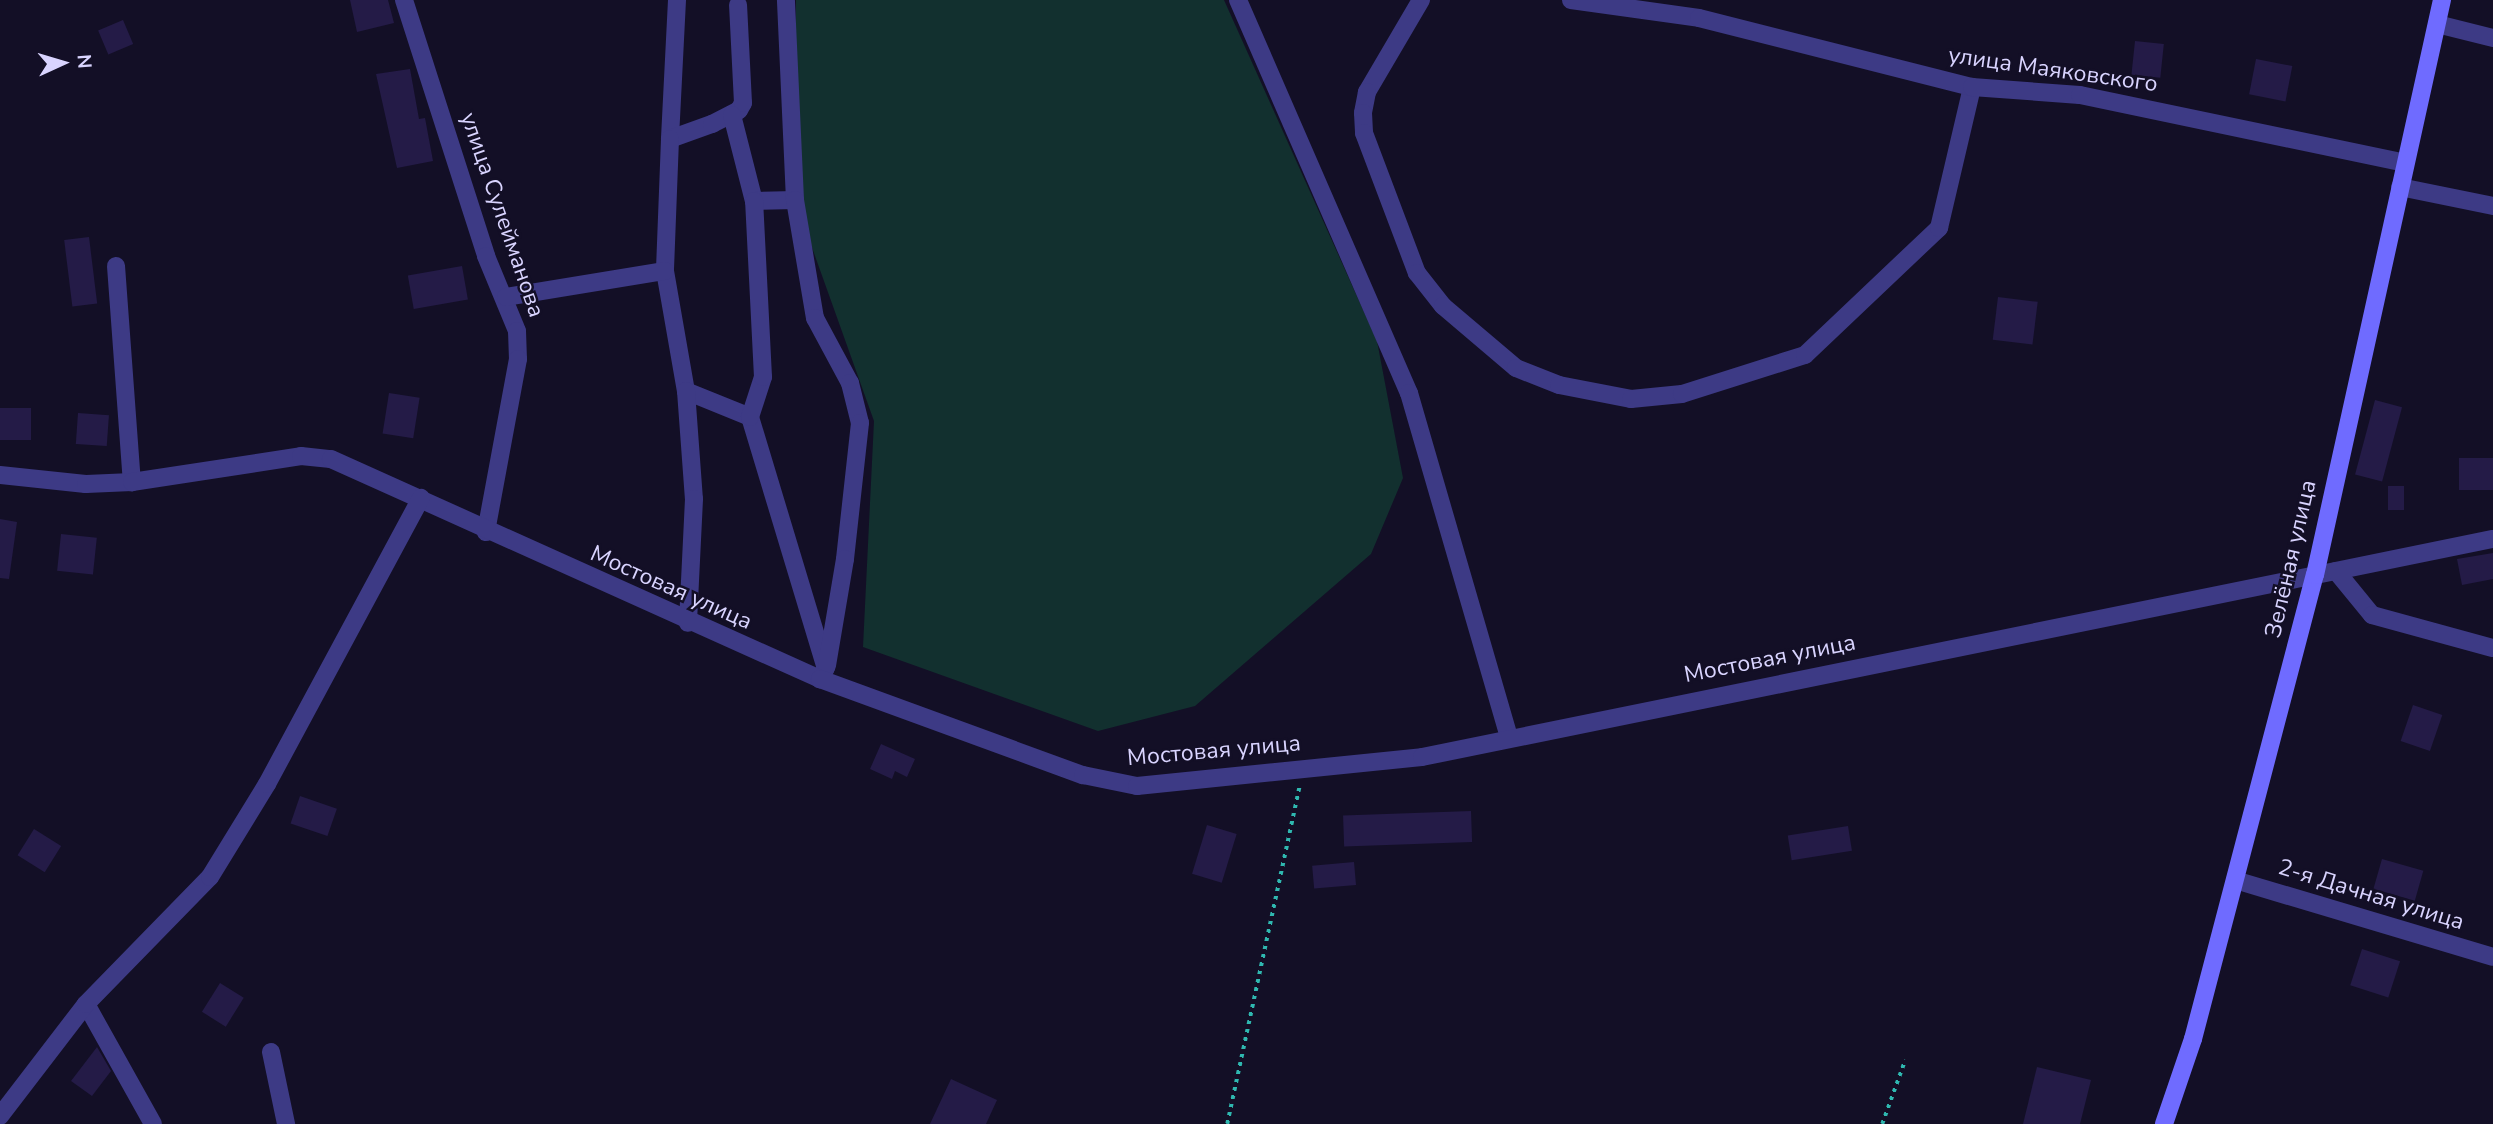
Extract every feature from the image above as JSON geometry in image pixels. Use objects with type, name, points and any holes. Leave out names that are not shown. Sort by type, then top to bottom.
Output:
[{"type":"main road","name":"Зелёная улица","points":[[2164,1124],[2193,1039],[2315,575],[2442,0]]},
{"type":"street","name":"улица Сулейманова","points":[[404,0],[486,256],[506,297],[517,331],[518,359],[486,532]]},
{"type":"street","points":[[677,0],[666,271],[686,391],[694,499],[688,623]]},
{"type":"street","points":[[786,0],[795,200],[815,318],[850,383],[860,423],[845,559],[823,674]]},
{"type":"street","points":[[1238,0],[1409,393],[1509,737]]},
{"type":"street","points":[[1421,0],[1367,92],[1363,113],[1364,133],[1413,266],[1443,306],[1516,368],[1547,382],[1618,397],[1656,400],[1805,355],[1939,228],[1972,87]]},
{"type":"street","name":"улица Маяковского","points":[[1571,0],[1699,18],[1972,87],[2080,94],[2405,163]]},
{"type":"street","points":[[670,139],[732,115],[743,103],[738,2]]},
{"type":"street","points":[[2437,24],[2493,38]]},
{"type":"street","points":[[732,115],[754,201],[763,377],[750,417],[823,674]]},
{"type":"street","points":[[2400,187],[2493,206]]},
{"type":"street","points":[[754,201],[795,200]]},
{"type":"street","points":[[116,266],[132,482]]},
{"type":"street","points":[[506,297],[666,271]]},
{"type":"street","points":[[686,391],[750,417]]},
{"type":"street","name":"Мостовая улица","points":[[0,475],[86,484],[132,482],[319,457],[421,498],[486,532],[688,623],[1110,783],[1137,786],[1422,757],[1509,737],[2493,538]]},
{"type":"street","points":[[0,1116],[86,1004],[210,877],[267,784],[421,498]]},
{"type":"street","points":[[2336,571],[2372,615],[2493,648]]},
{"type":"street","name":"2-я Дачная улица","points":[[2235,880],[2493,957]]},
{"type":"street","points":[[86,1004],[153,1124]]},
{"type":"street","points":[[271,1052],[286,1124]]},
{"type":"path","points":[[1227,1124],[1303,769]]},
{"type":"path","points":[[1882,1124],[1905,1060]]},
{"type":"green space","points":[[796,0],[1224,0],[1377,341],[1403,478],[1371,554],[1195,706],[1098,731],[863,647],[874,421],[795,200]]},
{"type":"building","points":[[350,0],[388,0],[394,23],[357,32]]},
{"type":"building","points":[[123,20],[133,44],[108,54],[98,31]]},
{"type":"building","points":[[2135,41],[2164,44],[2160,78],[2131,75]]},
{"type":"building","points":[[2256,59],[2292,66],[2285,101],[2249,94]]},
{"type":"building","points":[[410,69],[419,119],[425,118],[433,161],[397,168],[376,74]]},
{"type":"building","points":[[89,237],[97,304],[72,307],[64,240]]},
{"type":"building","points":[[462,266],[468,299],[414,309],[408,276]]},
{"type":"building","points":[[1998,297],[2038,302],[2032,345],[1993,340]]},
{"type":"building","points":[[389,393],[420,398],[413,438],[383,433]]},
{"type":"building","points":[[2375,400],[2402,407],[2382,482],[2355,474]]},
{"type":"building","points":[[0,408],[31,408],[31,440],[0,440]]},
{"type":"building","points":[[78,413],[109,415],[107,446],[76,444]]},
{"type":"building","points":[[2459,458],[2493,458],[2493,490],[2459,490]]},
{"type":"building","points":[[2388,486],[2404,486],[2404,510],[2388,510]]},
{"type":"building","points":[[0,519],[17,522],[9,579],[0,578]]},
{"type":"building","points":[[61,534],[97,538],[93,575],[57,571]]},
{"type":"building","points":[[2493,553],[2493,579],[2462,585],[2457,559]]},
{"type":"building","points":[[2413,705],[2442,715],[2430,751],[2401,741]]},
{"type":"building","points":[[881,744],[915,759],[907,777],[895,771],[892,779],[870,769]]},
{"type":"building","points":[[300,796],[337,809],[327,836],[291,823]]},
{"type":"building","points":[[1471,811],[1472,842],[1344,846],[1343,815]]},
{"type":"building","points":[[1207,825],[1237,834],[1222,883],[1192,874]]},
{"type":"building","points":[[1848,826],[1852,851],[1792,860],[1788,836]]},
{"type":"building","points":[[34,829],[61,846],[45,872],[18,855]]},
{"type":"building","points":[[2382,859],[2423,871],[2415,901],[2373,889]]},
{"type":"building","points":[[1354,862],[1356,885],[1314,889],[1312,866]]},
{"type":"building","points":[[2362,949],[2400,961],[2388,998],[2350,985]]},
{"type":"building","points":[[220,983],[244,998],[226,1027],[202,1012]]},
{"type":"building","points":[[97,1047],[111,1071],[92,1096],[71,1081]]},
{"type":"building","points":[[2037,1067],[2091,1080],[2080,1124],[2023,1124]]},
{"type":"building","points":[[951,1079],[997,1100],[986,1124],[930,1124]]}]
